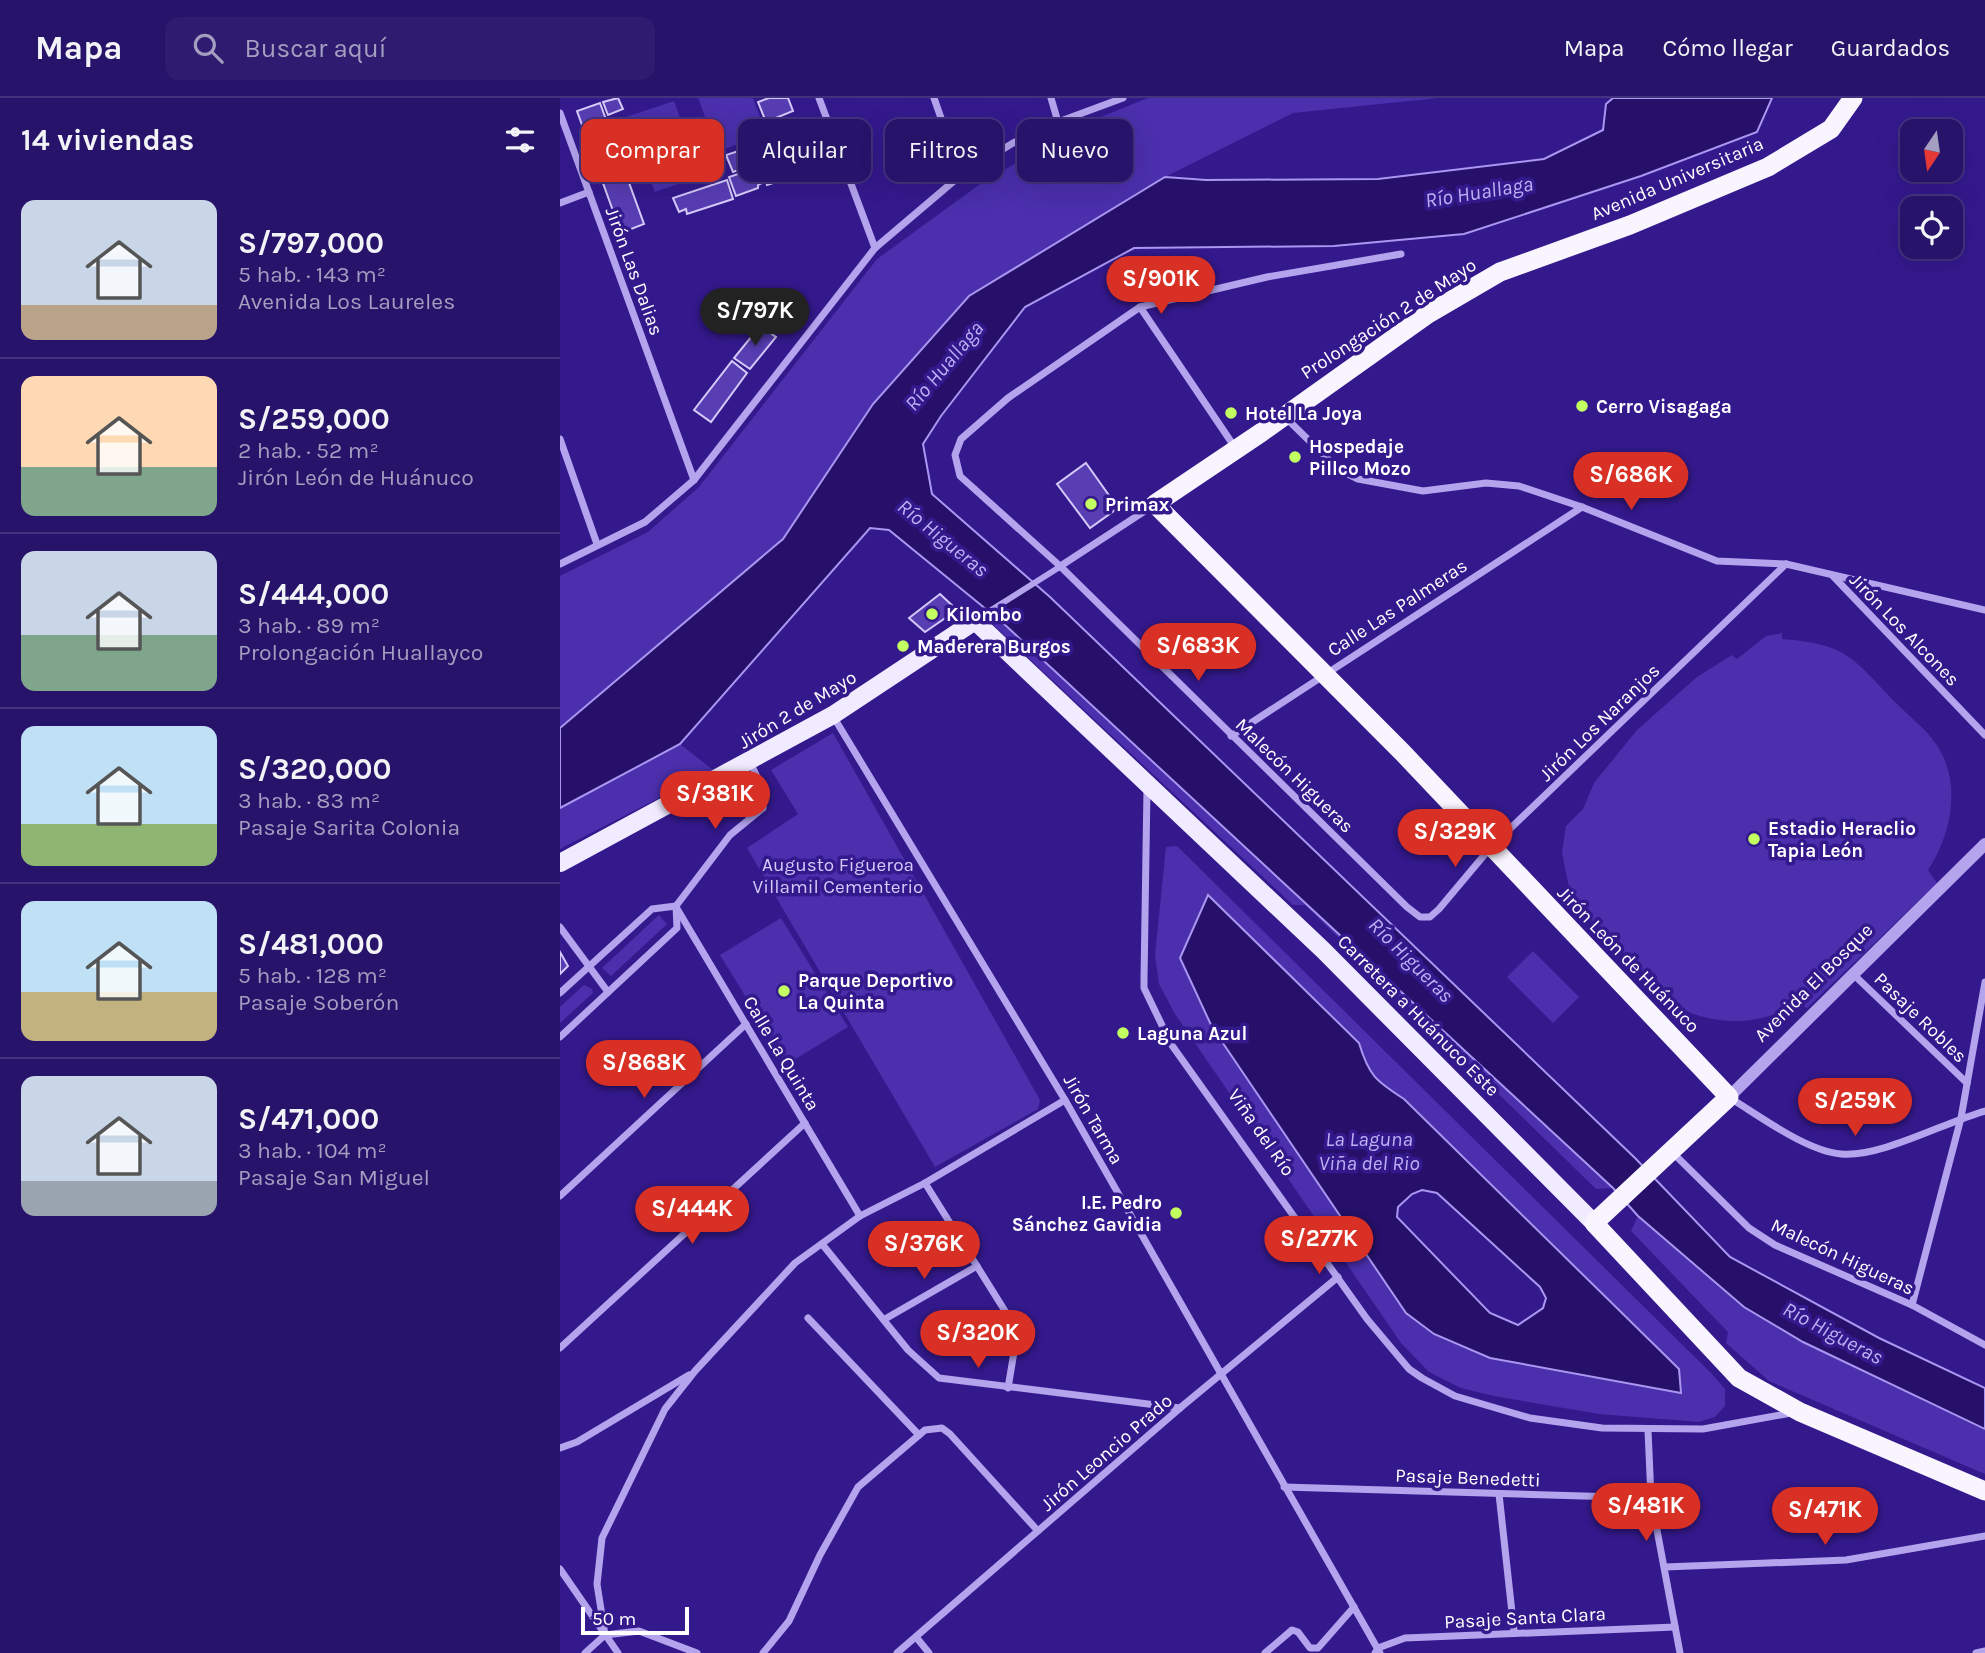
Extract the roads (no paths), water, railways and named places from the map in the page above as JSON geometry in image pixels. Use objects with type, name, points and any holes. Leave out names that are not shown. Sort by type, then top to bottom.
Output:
[{"type":"highway","name":"Avenida Universitaria","points":[[1500,272],[1630,225],[1768,167],[1830,129],[1853,98]]},
{"type":"highway","name":"Prolongación 2 de Mayo","points":[[1155,504],[1428,314],[1500,272]]},
{"type":"highway","name":"Jirón León de Huánuco","points":[[1155,504],[1325,673],[1729,1097]]},
{"type":"highway","name":"Avenida El Bosque","points":[[1594,1223],[1729,1097]]},
{"type":"highway","name":"Carretera a Huánuco Este","points":[[1594,1223],[1739,1378],[1800,1412],[1985,1491]]},
{"type":"main road","name":"Jirón 2 de Mayo","points":[[560,863],[833,715],[981,617]]},
{"type":"main road","name":"Carretera a Huánuco Este","points":[[981,617],[1147,785],[1323,950],[1594,1223]]},
{"type":"street","points":[[819,98],[875,248]]},
{"type":"street","points":[[934,98],[941,119]]},
{"type":"street","points":[[1051,98],[1057,119]]},
{"type":"street","points":[[1066,119],[1123,98]]},
{"type":"street","name":"Jirón Las Dalias","points":[[560,113],[694,480]]},
{"type":"street","points":[[560,564],[645,522],[694,480],[875,248],[953,182]]},
{"type":"street","points":[[560,203],[589,192]]},
{"type":"street","points":[[1236,450],[1140,307],[1267,277],[1401,254]]},
{"type":"street","name":"Malecón Higueras","points":[[1140,307],[1008,398],[961,439],[955,462],[960,476],[1407,907],[1420,917],[1430,917],[1439,909]]},
{"type":"street","points":[[1283,415],[1338,469],[1358,479],[1423,491],[1486,483],[1519,486],[1582,507],[1717,561],[1786,564],[1985,610]]},
{"type":"street","points":[[560,439],[597,544]]},
{"type":"street","name":"Prolongación 2 de Mayo","points":[[1058,568],[1155,504]]},
{"type":"street","name":"Calle Las Palmeras","points":[[1231,736],[1582,507]]},
{"type":"street","points":[[560,559],[569,558]]},
{"type":"street","name":"Jirón Los Naranjos","points":[[1439,909],[1491,847],[1786,564]]},
{"type":"street","points":[[981,617],[1058,568]]},
{"type":"street","name":"Jirón Los Alcones","points":[[1832,576],[1985,735]]},
{"type":"street","name":"Jirón Tarma","points":[[833,715],[1065,1100],[1378,1651]]},
{"type":"street","points":[[560,1037],[677,929],[676,906],[730,835],[763,808],[764,792],[750,761]]},
{"type":"street","name":"Viña del Río","points":[[1147,785],[1144,988],[1171,1044],[1367,1319],[1409,1369],[1455,1396],[1530,1418],[1602,1428],[1703,1429],[1800,1412]]},
{"type":"street","name":"Avenida El Bosque","points":[[1729,1097],[1985,844]]},
{"type":"street","points":[[560,993],[652,909],[676,906]]},
{"type":"street","name":"Calle La Quinta","points":[[676,906],[860,1216]]},
{"type":"street","points":[[560,927],[608,992]]},
{"type":"street","name":"Pasaje Robles","points":[[1853,974],[1967,1083]]},
{"type":"street","points":[[1912,1305],[1961,1118],[1985,982]]},
{"type":"street","points":[[560,1196],[746,1024]]},
{"type":"street","name":"Jirón León de Huánuco","points":[[1729,1097],[1809,1144],[1841,1154],[1874,1150],[1985,1111]]},
{"type":"street","points":[[606,1635],[597,1584],[603,1538],[665,1409],[695,1371],[795,1263],[860,1216],[925,1183],[1065,1100]]},
{"type":"street","points":[[560,1348],[805,1123]]},
{"type":"street","name":"Malecón Higueras","points":[[1664,1155],[1749,1228],[1775,1245],[1912,1305],[1983,1344]]},
{"type":"street","points":[[925,1183],[1017,1334],[1008,1388]]},
{"type":"street","points":[[822,1244],[908,1350],[939,1378],[1180,1408]]},
{"type":"street","points":[[885,1319],[977,1266]]},
{"type":"street","name":"Jirón Leoncio Prado","points":[[897,1653],[1221,1373],[1338,1277]]},
{"type":"street","points":[[808,1318],[919,1435]]},
{"type":"street","points":[[1983,1344],[1985,1334]]},
{"type":"street","points":[[560,1448],[577,1442],[695,1371]]},
{"type":"street","points":[[763,1653],[789,1621],[820,1555],[858,1487],[919,1435],[933,1428],[942,1428],[950,1434],[1038,1531]]},
{"type":"street","points":[[1648,1430],[1651,1498],[1680,1653]]},
{"type":"street","name":"Pasaje Benedetti","points":[[1284,1487],[1651,1498]]},
{"type":"street","points":[[1499,1494],[1514,1632]]},
{"type":"street","points":[[1665,1567],[1846,1560],[1985,1536]]},
{"type":"street","points":[[560,1569],[618,1653]]},
{"type":"street","points":[[1265,1653],[1292,1630],[1298,1632],[1310,1648],[1318,1648],[1354,1607]]},
{"type":"street","name":"Pasaje Santa Clara","points":[[1378,1651],[1405,1638],[1675,1627]]},
{"type":"street","points":[[585,1653],[606,1635],[639,1631],[697,1653]]},
{"type":"street","points":[[916,1637],[929,1653]]},
{"type":"street","points":[[1976,1653],[1985,1651]]},
{"type":"water","points":[[1613,98],[1772,98],[1757,132],[1641,176],[1464,234],[1334,246],[1134,248],[1025,307],[941,416],[923,444],[932,494],[1050,597],[1635,1158],[1730,1257],[1879,1338],[1985,1388],[1985,1429],[1803,1342],[1744,1307],[1638,1216],[1613,1188],[1003,623],[889,530],[870,528],[680,744],[560,808],[560,728],[783,539],[873,404],[969,296],[1165,177],[1206,180],[1378,179],[1544,159],[1603,130],[1606,104]]},
{"type":"water","name":"La Laguna Viña del Rio","points":[[1208,895],[1359,1043],[1366,1063],[1375,1077],[1404,1099],[1679,1369],[1681,1393],[1490,1358],[1434,1334],[1406,1313],[1212,1027],[1180,958]],"holes":[[[1422,1190],[1437,1193],[1540,1287],[1546,1298],[1543,1308],[1518,1325],[1490,1313],[1397,1217],[1398,1207],[1412,1194]]]},
{"type":"place","name":"Cerro Visagaga","points":[[1582,406]]},
{"type":"place","name":"Hotel La Joya","points":[[1231,413]]},
{"type":"place","name":"Hospedaje Pillco Mozo","points":[[1295,457]]},
{"type":"place","name":"Primax","points":[[1091,504]]},
{"type":"place","name":"Kilombo","points":[[932,614]]},
{"type":"place","name":"Maderera Burgos","points":[[903,646]]},
{"type":"place","name":"Estadio Heraclio Tapia León","points":[[1754,839]]},
{"type":"place","name":"Parque Deportivo La Quinta","points":[[784,991]]},
{"type":"place","name":"Laguna Azul","points":[[1123,1033]]},
{"type":"place","name":"I.E. Pedro Sánchez Gavidia","points":[[1176,1213]]},
{"type":"water label","name":"Río Huallaga","points":[[1479,192]]},
{"type":"water label","name":"Río Huallaga","points":[[944,366]]},
{"type":"water label","name":"Río Higueras","points":[[943,538]]},
{"type":"water label","name":"Río Higueras","points":[[1411,960]]},
{"type":"water label","name":"Río Higueras","points":[[1833,1333]]},
{"type":"park label","name":"Augusto Figueroa Villamil Cementerio","points":[[838,875]]}]
